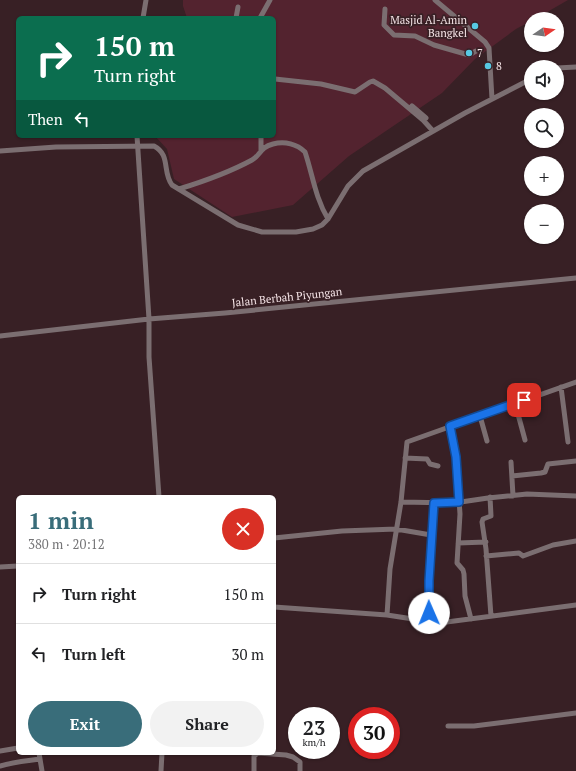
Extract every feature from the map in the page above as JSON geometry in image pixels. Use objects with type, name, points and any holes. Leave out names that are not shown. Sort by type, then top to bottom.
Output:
[{"type":"street","points":[[143,16],[146,0]]},
{"type":"street","points":[[261,16],[270,0]]},
{"type":"street","points":[[435,0],[485,42],[489,48],[492,99]]},
{"type":"street","points":[[236,16],[238,7]]},
{"type":"street","points":[[385,10],[384,24],[394,34],[415,36],[434,45],[469,55],[476,51]]},
{"type":"street","points":[[564,68],[576,67]]},
{"type":"street","points":[[276,80],[321,84],[355,92],[373,81],[385,88],[434,131]]},
{"type":"street","points":[[0,151],[56,147],[154,146],[162,152],[167,166],[168,180],[172,185],[238,226],[262,232],[296,232],[314,229],[322,225],[328,219],[348,186],[363,171],[524,83]]},
{"type":"street","points":[[412,106],[420,112],[434,131]]},
{"type":"street","points":[[137,138],[149,319],[149,357],[159,495]]},
{"type":"street","points":[[261,138],[261,150]]},
{"type":"street","points":[[179,189],[208,180],[234,169],[254,159],[261,150],[272,144],[291,144],[301,148],[305,152],[316,194],[328,219]]},
{"type":"street","name":"Jalan Berbah Piyungan","points":[[0,336],[149,319],[225,314],[576,278]]},
{"type":"street","points":[[386,615],[390,569],[401,502],[407,442],[576,382]]},
{"type":"street","points":[[561,387],[568,442]]},
{"type":"street","points":[[515,404],[525,440]]},
{"type":"street","points":[[480,416],[487,441]]},
{"type":"street","points":[[450,426],[456,457],[460,514],[457,563],[463,570],[465,596],[471,618]]},
{"type":"street","points":[[406,458],[427,459],[430,464],[438,466]]},
{"type":"street","points":[[512,476],[541,473],[545,472],[548,464],[576,461]]},
{"type":"street","points":[[511,462],[513,496]]},
{"type":"street","points":[[401,502],[459,502],[490,497],[527,494],[576,496]]},
{"type":"street","points":[[490,497],[491,516],[483,519],[482,522],[486,542],[491,616]]},
{"type":"street","points":[[430,622],[428,605],[434,503]]},
{"type":"street","points":[[276,538],[342,531],[396,529],[431,535]]},
{"type":"street","points":[[486,556],[519,553],[523,556],[553,545],[576,541]]},
{"type":"street","points":[[458,543],[486,542]]},
{"type":"street","points":[[0,568],[16,566]]},
{"type":"street","points":[[276,607],[386,615],[439,623],[576,605]]},
{"type":"street","points":[[448,726],[474,726],[576,713]]},
{"type":"street","points":[[0,752],[16,748]]},
{"type":"street","points":[[39,755],[42,771]]},
{"type":"street","points":[[161,771],[162,755]]},
{"type":"street","points":[[254,771],[254,756],[255,755]]},
{"type":"street","points":[[276,755],[293,757],[300,762],[300,771]]},
{"type":"street","points":[[1,771],[0,767],[20,761],[25,762],[40,759]]},
{"type":"shaded area","points":[[183,0],[568,0],[547,12],[524,12],[524,25],[475,59],[442,93],[349,156],[293,205],[232,217],[174,179],[167,149],[157,138],[276,138],[276,16],[186,16],[183,6]]},
{"type":"place","name":"Masjid Al-Amin Bangkel","points":[[475,26]]},
{"type":"place","name":"7","points":[[469,53]]},
{"type":"place","name":"8","points":[[488,66]]},
{"type":"route","points":[[429,613],[429,581],[434,503],[459,502],[456,457],[450,426],[524,400]]}]
